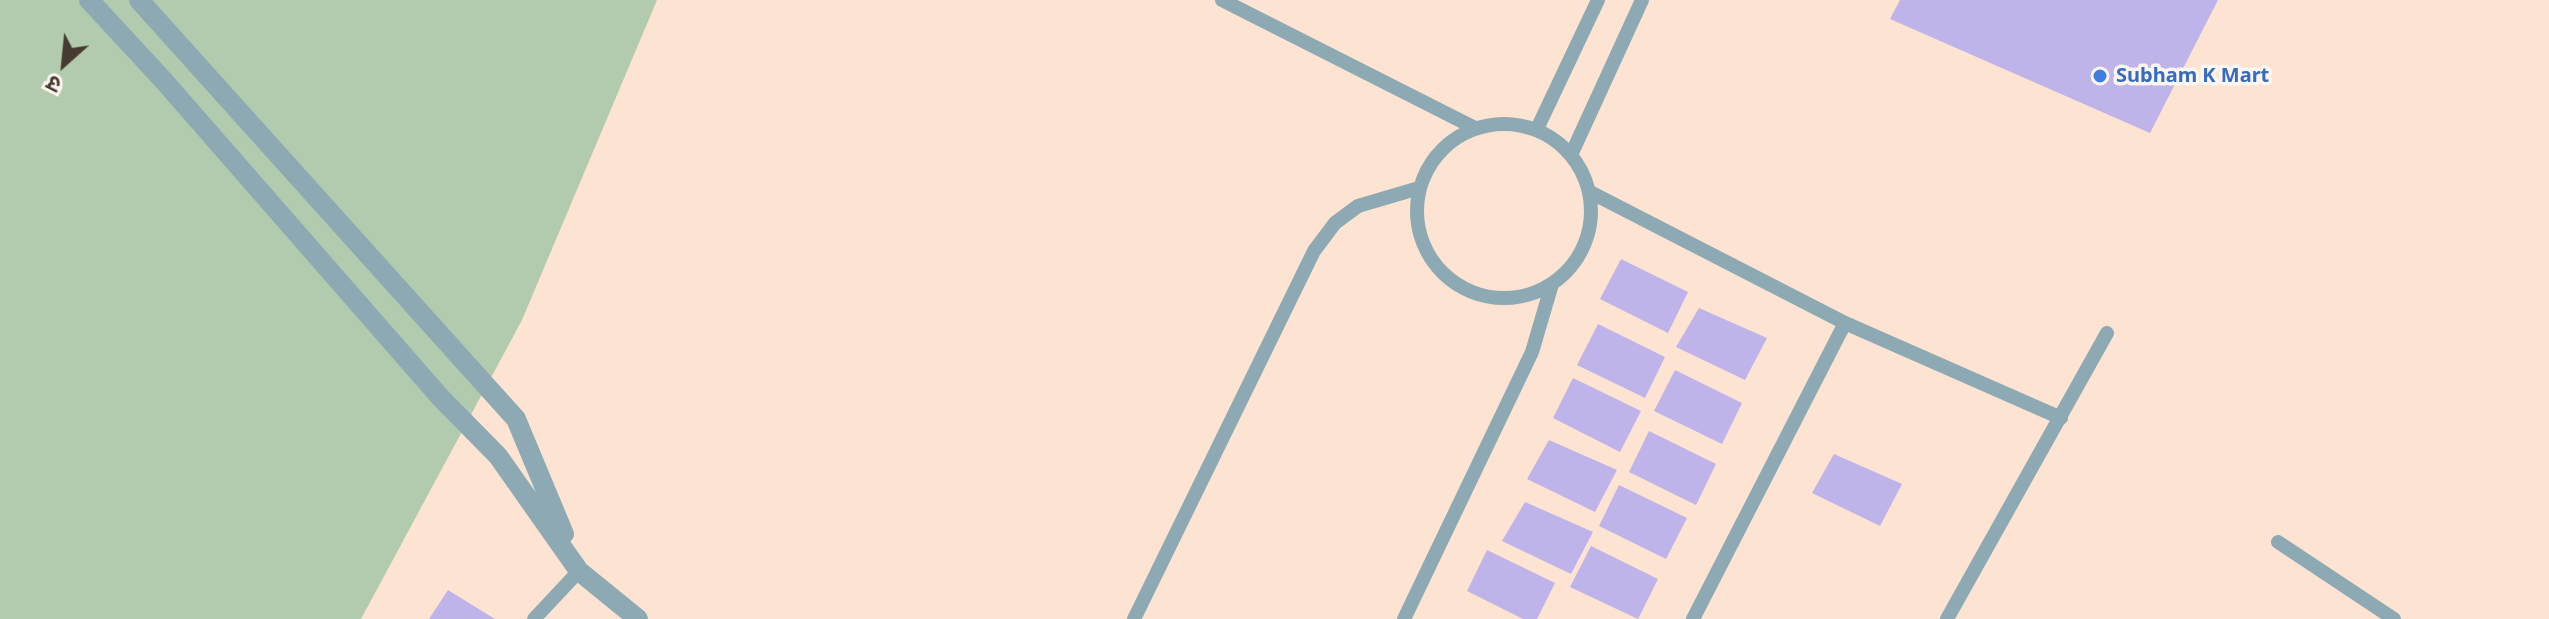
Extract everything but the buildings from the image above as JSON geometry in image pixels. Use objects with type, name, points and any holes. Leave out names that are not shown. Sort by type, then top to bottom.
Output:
[{"type":"street","points":[[89,0],[164,81],[440,397],[498,456],[579,571],[638,619]]},
{"type":"street","points":[[139,0],[516,419],[579,571]]},
{"type":"lane","points":[[1222,0],[1475,128]]},
{"type":"lane","points":[[1537,129],[1598,0]]},
{"type":"lane","points":[[1571,155],[1642,0]]},
{"type":"lane","points":[[1506,124],[1537,129],[1556,140],[1571,155],[1583,172],[1590,192],[1592,213],[1589,234],[1575,262],[1552,284],[1533,294],[1491,298],[1471,292],[1452,281],[1425,250],[1418,229],[1416,208],[1419,188],[1427,168],[1439,151],[1456,137],[1475,128],[1506,124]]},
{"type":"lane","points":[[1134,619],[1314,251],[1335,223],[1358,206],[1419,188]]},
{"type":"lane","points":[[1590,192],[1845,323],[2061,418]]},
{"type":"lane","points":[[1404,619],[1532,352],[1552,284]]},
{"type":"lane","points":[[1693,619],[1845,323]]},
{"type":"lane","points":[[1947,619],[2107,333]]},
{"type":"lane","points":[[2278,542],[2394,619]]},
{"type":"lane","points":[[534,619],[579,571]]},
{"type":"green space","points":[[0,0],[657,0],[522,320],[361,619],[0,619]]},
{"type":"place","name":"Subham K Mart","points":[[2100,76]]}]
